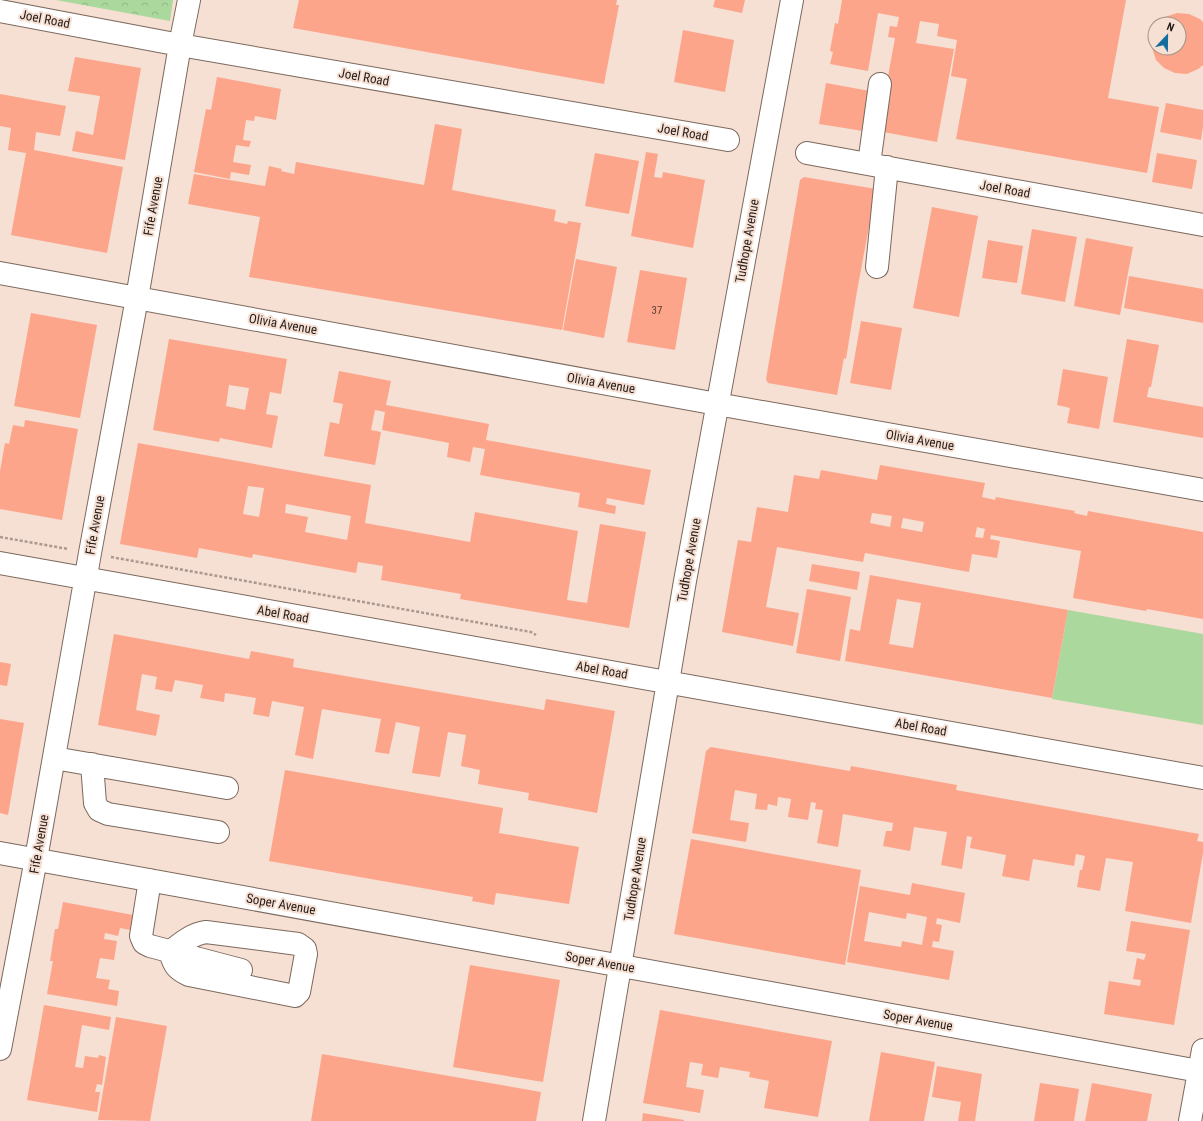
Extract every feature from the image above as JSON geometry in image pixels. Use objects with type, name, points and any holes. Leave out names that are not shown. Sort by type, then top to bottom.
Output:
[{"type":"street","name":"Fife Avenue","points":[[0,1049],[36,859],[189,0]]},
{"type":"street","name":"Tudhope Avenue","points":[[594,1121],[685,581],[792,0]]},
{"type":"street","name":"Joel Road","points":[[0,11],[180,45],[728,140]]},
{"type":"street","points":[[877,267],[880,84]]},
{"type":"street","name":"Joel Road","points":[[808,153],[1203,225]]},
{"type":"street","name":"Olivia Avenue","points":[[0,274],[717,404],[1203,490]]},
{"type":"street","name":"Abel Road","points":[[0,564],[1203,778]]},
{"type":"street","points":[[54,758],[227,788]]},
{"type":"street","points":[[92,764],[95,803],[99,810],[108,814],[218,832]]},
{"type":"street","name":"Soper Avenue","points":[[0,853],[1199,1071]]},
{"type":"street","points":[[150,880],[141,936],[144,942],[150,946],[170,952],[241,970]]},
{"type":"street","points":[[206,932],[298,944],[305,949],[306,954],[301,986],[299,992],[294,996],[189,975],[182,972],[175,966],[170,952],[192,936],[198,933],[206,932]]},
{"type":"street","points":[[1190,1121],[1203,1050]]},
{"type":"path","points":[[0,537],[531,632],[537,636]]},
{"type":"green space","points":[[56,0],[173,0],[170,21]]},
{"type":"green space","points":[[1068,610],[1203,634],[1203,725],[1052,699]]},
{"type":"building","points":[[299,0],[617,0],[616,5],[619,5],[604,84],[293,28]]},
{"type":"building","points":[[715,0],[745,0],[742,13],[713,7]]},
{"type":"building","points":[[842,0],[1126,0],[1108,98],[1159,107],[1147,173],[956,139],[967,79],[951,76],[957,40],[937,36],[939,24],[920,21],[916,43],[954,49],[937,142],[878,131],[895,38],[888,37],[890,26],[897,27],[899,17],[878,13],[868,71],[830,64],[833,52],[830,51],[835,23],[838,24]]},
{"type":"building","points":[[1177,13],[1189,14],[1203,22],[1203,65],[1187,74],[1175,73],[1164,68],[1156,60],[1155,56],[1187,56],[1187,16],[1168,16]]},
{"type":"building","points":[[683,30],[734,40],[725,92],[674,82]]},
{"type":"building","points":[[75,57],[141,68],[125,160],[72,151],[76,131],[93,135],[100,96],[68,91]]},
{"type":"building","points":[[217,77],[281,89],[276,120],[255,116],[254,121],[246,120],[243,140],[251,141],[249,147],[236,145],[233,162],[251,165],[249,175],[231,172],[230,179],[194,172],[206,109],[211,110]]},
{"type":"building","points":[[826,83],[870,91],[863,131],[819,124]]},
{"type":"building","points":[[0,94],[66,106],[60,136],[36,132],[34,150],[123,167],[107,253],[11,235],[26,153],[8,150],[11,128],[0,126]]},
{"type":"building","points":[[1166,103],[1203,110],[1201,140],[1160,132]]},
{"type":"building","points":[[435,124],[462,129],[452,190],[556,210],[554,221],[567,224],[568,221],[581,223],[562,330],[249,277],[260,217],[188,204],[194,174],[265,186],[269,166],[294,174],[296,162],[424,185]]},
{"type":"building","points":[[646,152],[658,154],[654,177],[662,178],[663,172],[705,180],[693,248],[631,236]]},
{"type":"building","points":[[595,153],[639,161],[629,214],[585,206]]},
{"type":"building","points":[[1157,153],[1197,160],[1192,189],[1152,182]]},
{"type":"building","points":[[804,177],[876,189],[846,359],[844,358],[837,395],[768,383],[766,379],[800,180]]},
{"type":"building","points":[[932,207],[978,216],[959,317],[913,308]]},
{"type":"building","points":[[1032,229],[1077,237],[1065,302],[1021,294]]},
{"type":"building","points":[[1086,238],[1133,247],[1120,315],[1074,306]]},
{"type":"building","points":[[988,240],[1023,246],[1017,283],[982,278]]},
{"type":"building","points":[[576,259],[617,267],[604,338],[563,330]]},
{"type":"building","points":[[640,270],[687,278],[675,350],[627,342]]},
{"type":"building","points":[[1129,276],[1203,289],[1203,323],[1124,308]]},
{"type":"building","points":[[31,313],[97,325],[80,418],[14,406]]},
{"type":"building","points":[[861,321],[902,328],[891,390],[850,383]]},
{"type":"building","points":[[169,339],[287,359],[281,394],[270,392],[266,414],[278,416],[272,448],[220,438],[219,442],[153,430]],"holes":[[[229,385],[249,388],[245,410],[226,406]]]},
{"type":"building","points":[[1127,339],[1159,345],[1151,387],[1149,387],[1147,397],[1203,407],[1203,438],[1113,422]]},
{"type":"building","points":[[1063,369],[1108,377],[1099,429],[1067,423],[1070,408],[1057,405]]},
{"type":"building","points":[[339,371],[391,381],[386,405],[489,424],[486,440],[651,470],[644,505],[607,498],[606,504],[616,506],[615,514],[578,507],[580,493],[480,475],[485,449],[473,447],[470,462],[447,457],[449,443],[382,430],[385,412],[375,410],[371,430],[381,432],[375,465],[324,456],[330,422],[339,424],[343,404],[333,402]]},
{"type":"building","points":[[25,420],[78,429],[62,520],[0,509],[0,471],[5,443],[9,444],[13,425],[24,427]]},
{"type":"building","points":[[138,443],[371,485],[365,523],[470,542],[475,512],[578,531],[567,600],[587,603],[600,524],[646,532],[629,628],[460,599],[461,594],[381,580],[383,566],[358,562],[356,573],[253,554],[252,558],[199,548],[197,558],[120,544]],"holes":[[[248,486],[264,488],[259,517],[243,514]],[[286,504],[351,516],[347,540],[305,532],[308,517],[285,513]]]},
{"type":"building","points":[[880,465],[985,483],[982,497],[995,500],[996,497],[1075,511],[1074,513],[1087,516],[1088,511],[1203,532],[1203,619],[1073,598],[1081,551],[991,535],[990,539],[1000,541],[997,558],[972,554],[969,572],[865,553],[863,562],[777,547],[766,607],[799,613],[793,646],[722,632],[738,540],[751,542],[757,507],[788,512],[794,475],[819,479],[821,470],[877,480]],"holes":[[[872,513],[892,516],[890,527],[870,523]],[[903,518],[924,522],[922,532],[901,528]],[[977,527],[985,529],[983,538],[975,537]]]},
{"type":"building","points":[[812,564],[860,572],[857,590],[809,581]]},
{"type":"building","points":[[870,575],[1068,610],[1052,698],[845,661],[850,629],[860,631]],"holes":[[[897,599],[921,603],[913,648],[889,644]]]},
{"type":"building","points":[[807,589],[851,597],[840,661],[796,653]]},
{"type":"building","points":[[114,634],[249,659],[251,651],[294,659],[293,667],[544,710],[546,699],[615,711],[597,813],[528,800],[529,793],[478,784],[480,770],[461,766],[466,735],[448,732],[440,777],[412,773],[420,727],[396,722],[389,754],[375,752],[381,719],[322,709],[313,759],[295,755],[304,707],[272,701],[269,717],[253,714],[256,698],[225,693],[224,702],[200,698],[203,685],[175,680],[172,692],[155,689],[157,677],[142,674],[136,710],[160,715],[156,736],[98,725]]},
{"type":"building","points":[[0,662],[11,664],[7,686],[0,685]]},
{"type":"building","points":[[0,719],[24,723],[8,815],[0,813]]},
{"type":"building","points":[[711,747],[850,771],[851,766],[957,785],[956,790],[1199,834],[1197,841],[1203,842],[1203,853],[1191,923],[1125,911],[1133,862],[1106,858],[1100,891],[1077,887],[1080,870],[1082,870],[1085,856],[1076,854],[1074,866],[1033,859],[1029,881],[1002,876],[1006,855],[970,848],[972,837],[967,836],[962,869],[941,865],[947,832],[914,827],[910,851],[883,846],[886,831],[892,831],[893,823],[843,814],[838,847],[817,843],[823,810],[815,809],[816,803],[811,802],[808,820],[788,817],[791,799],[778,797],[777,806],[768,804],[767,810],[755,809],[757,794],[735,790],[730,820],[749,823],[746,842],[692,833],[706,751]]},
{"type":"building","points":[[285,770],[503,808],[499,833],[579,847],[569,904],[496,893],[494,905],[472,901],[473,897],[269,861]]},
{"type":"building","points":[[691,839],[861,870],[845,965],[674,934]]},
{"type":"building","points":[[912,883],[965,893],[960,923],[937,918],[936,924],[942,925],[939,942],[933,941],[932,947],[954,951],[949,980],[847,962],[860,886],[910,895]],"holes":[[[869,912],[906,919],[907,913],[927,917],[922,945],[902,941],[901,947],[864,941]]]},
{"type":"building","points":[[63,902],[133,915],[130,930],[120,928],[118,936],[105,933],[104,939],[117,941],[114,960],[100,958],[96,978],[110,980],[108,989],[119,991],[117,1006],[47,994],[53,961],[50,961],[55,929],[58,929]]},
{"type":"building","points":[[1131,921],[1190,930],[1174,1025],[1104,1014],[1109,981],[1140,986],[1141,980],[1133,979],[1137,958],[1144,960],[1146,954],[1126,951]]},
{"type":"building","points":[[470,965],[560,980],[543,1082],[453,1067]]},
{"type":"building","points":[[44,1005],[111,1017],[109,1030],[82,1025],[75,1067],[83,1068],[85,1056],[98,1058],[99,1055],[106,1057],[102,1085],[97,1084],[95,1092],[100,1092],[97,1112],[27,1100]]},
{"type":"building","points":[[660,1010],[832,1041],[818,1117],[764,1108],[769,1081],[749,1077],[750,1072],[720,1067],[718,1078],[701,1075],[703,1064],[690,1062],[686,1087],[704,1090],[700,1113],[643,1103]]},
{"type":"building","points":[[116,1017],[167,1026],[150,1121],[98,1120]]},
{"type":"building","points":[[881,1052],[935,1062],[924,1121],[869,1121]]},
{"type":"building","points":[[322,1054],[541,1092],[536,1121],[311,1121]]},
{"type":"building","points":[[937,1066],[982,1074],[975,1121],[958,1121],[961,1102],[932,1097]]},
{"type":"building","points":[[1040,1083],[1079,1089],[1074,1121],[1034,1121]]},
{"type":"building","points":[[1092,1083],[1152,1094],[1147,1121],[1085,1121]]},
{"type":"building","points":[[643,1113],[684,1120],[684,1121],[642,1121]]}]
